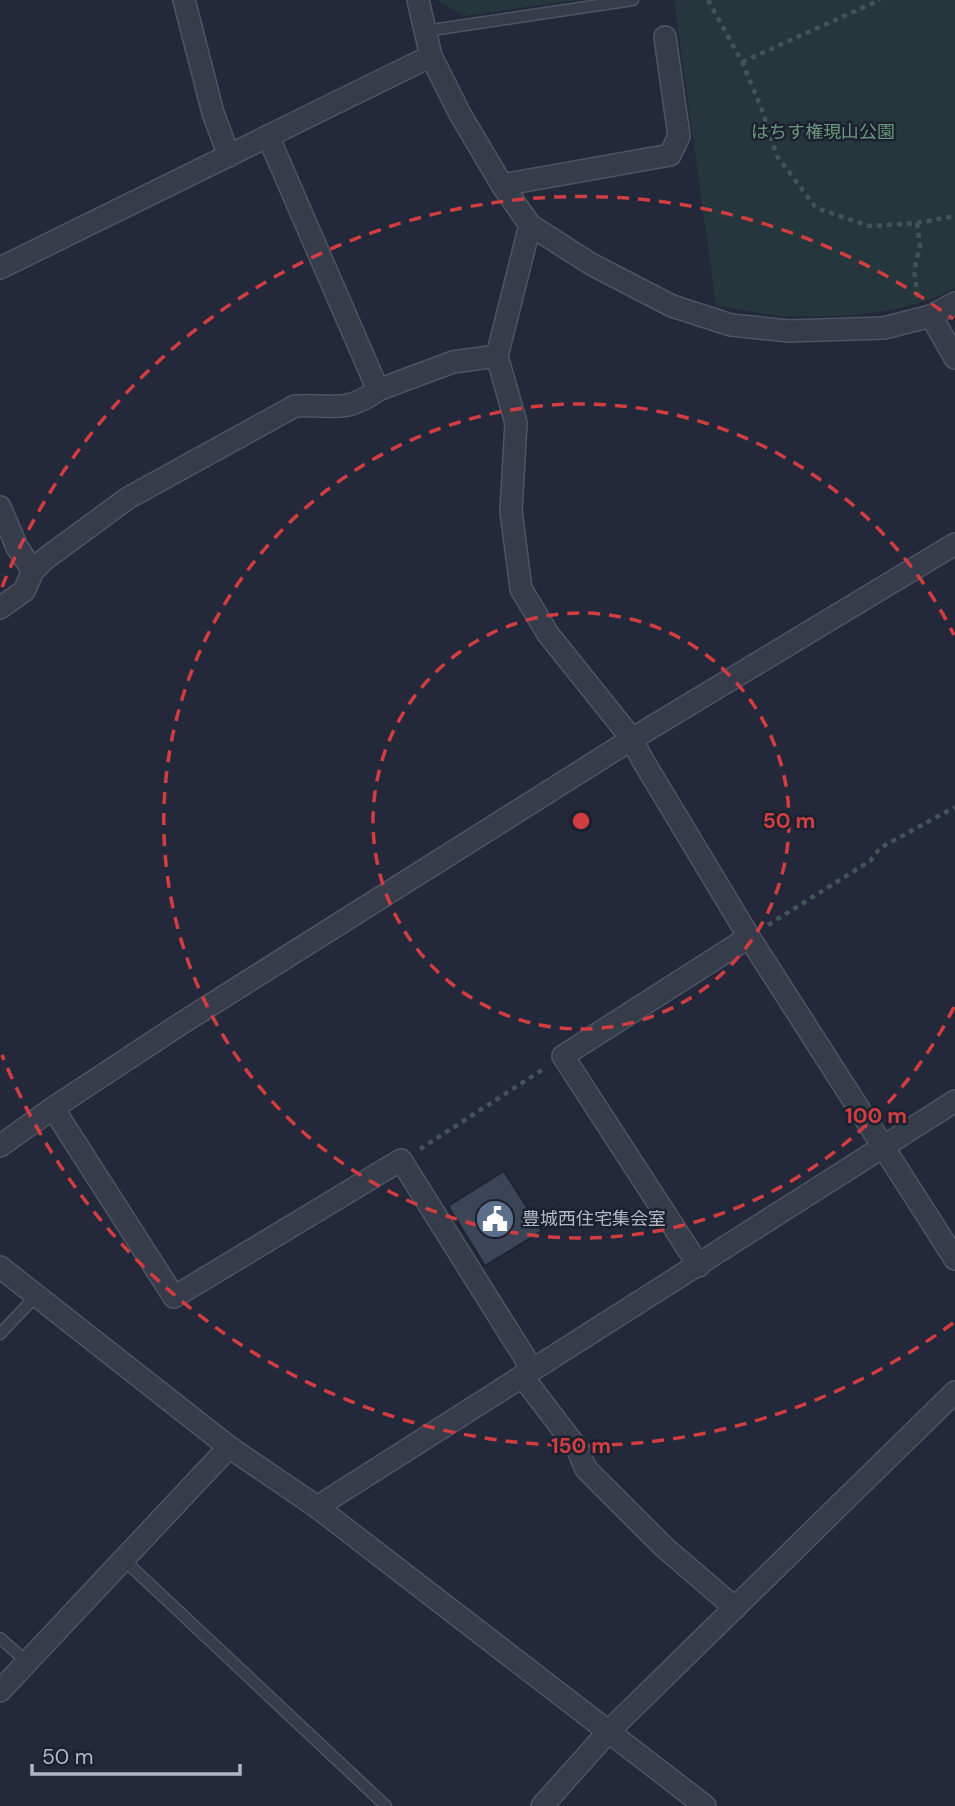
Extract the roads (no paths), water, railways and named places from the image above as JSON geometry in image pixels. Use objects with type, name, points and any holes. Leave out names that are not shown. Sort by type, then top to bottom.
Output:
[{"type":"street","points":[[184,0],[213,113],[229,156]]},
{"type":"street","points":[[418,0],[431,56],[460,114],[502,185],[530,225],[591,264],[672,306],[730,325],[789,331],[884,328],[927,318],[955,303]]},
{"type":"street","points":[[502,185],[670,155],[679,136],[665,37]]},
{"type":"street","points":[[0,268],[431,56]]},
{"type":"street","points":[[268,136],[377,390]]},
{"type":"street","points":[[530,225],[497,356],[516,423],[511,511],[521,589],[548,634],[632,738],[749,937],[955,1259]]},
{"type":"street","points":[[927,318],[955,358]]},
{"type":"street","points":[[0,608],[24,592],[33,571],[45,559],[128,498],[295,406],[340,408],[367,398],[377,390],[453,362],[497,356]]},
{"type":"street","points":[[0,507],[17,547],[33,571]]},
{"type":"street","points":[[0,1146],[52,1108],[182,1023],[632,738],[954,547]]},
{"type":"street","points":[[698,1266],[563,1056],[749,937]]},
{"type":"street","points":[[317,1507],[955,1101]]},
{"type":"street","points":[[52,1108],[174,1297],[401,1160],[527,1373],[577,1448],[586,1469],[664,1547],[734,1608]]},
{"type":"street","points":[[0,1267],[229,1447],[317,1507],[705,1806]]},
{"type":"street","points":[[542,1806],[609,1731],[955,1392]]},
{"type":"street","points":[[0,1691],[229,1447]]},
{"type":"lane","points":[[425,31],[633,0]]},
{"type":"lane","points":[[0,1334],[36,1296]]},
{"type":"lane","points":[[124,1560],[386,1806]]},
{"type":"lane","points":[[0,1638],[27,1662]]},
{"type":"place","name":"豊城西住宅集会室","points":[[495,1219]]},
{"type":"park label","name":"はちす権現山公園","points":[[823,132]]}]
